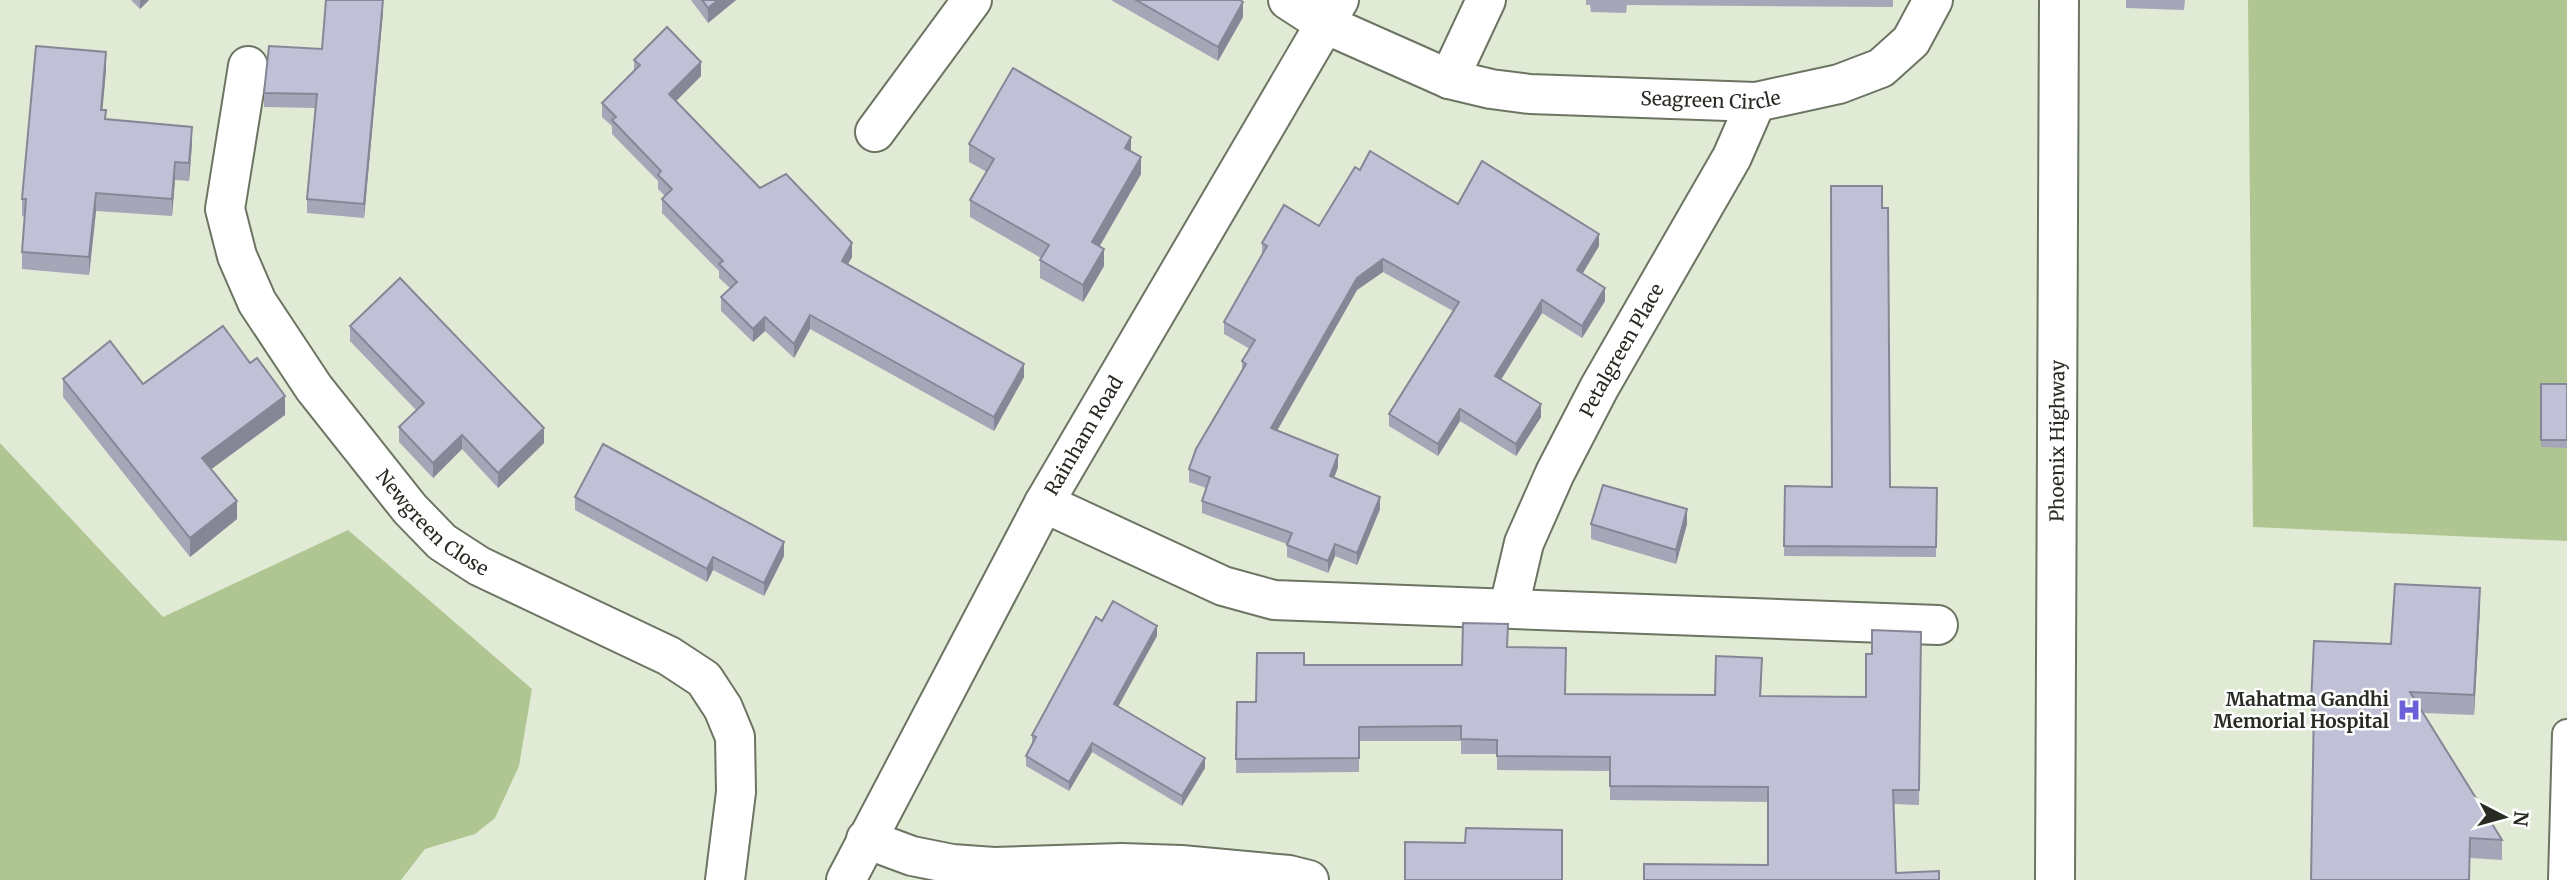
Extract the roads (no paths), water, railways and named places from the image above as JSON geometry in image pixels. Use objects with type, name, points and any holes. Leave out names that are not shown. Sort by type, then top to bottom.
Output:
[{"type":"street","points":[[875,132],[972,0]]},
{"type":"street","name":"Seagreen Circle","points":[[1288,0],[1332,12],[1449,79],[1530,94],[1756,102],[1839,84],[1881,68],[1912,41],[1933,0]]},
{"type":"street","points":[[1449,79],[1486,0]]},
{"type":"street","name":"Phoenix Highway","points":[[2055,880],[2059,0]]},
{"type":"street","name":"Rainham Road","points":[[846,880],[1044,503],[1332,12]]},
{"type":"street","name":"Newgreen Close","points":[[248,66],[225,209],[237,256],[257,302],[314,387],[410,509],[442,542],[479,566],[669,656],[704,679],[723,708],[735,737],[736,792],[725,880]]},
{"type":"street","name":"Petalgreen Place","points":[[1509,607],[1524,543],[1555,473],[1599,388],[1732,157],[1756,102]]},
{"type":"street","points":[[1044,503],[1223,586],[1274,600],[1938,625]]},
{"type":"street","points":[[866,839],[912,856],[952,864],[993,867],[1121,863],[1181,865],[1289,875],[1309,880]]},
{"type":"lane","points":[[2563,880],[2567,734]]},
{"type":"place","name":"Mahatma Gandhi Memorial Hospital","points":[[2409,710]]}]
